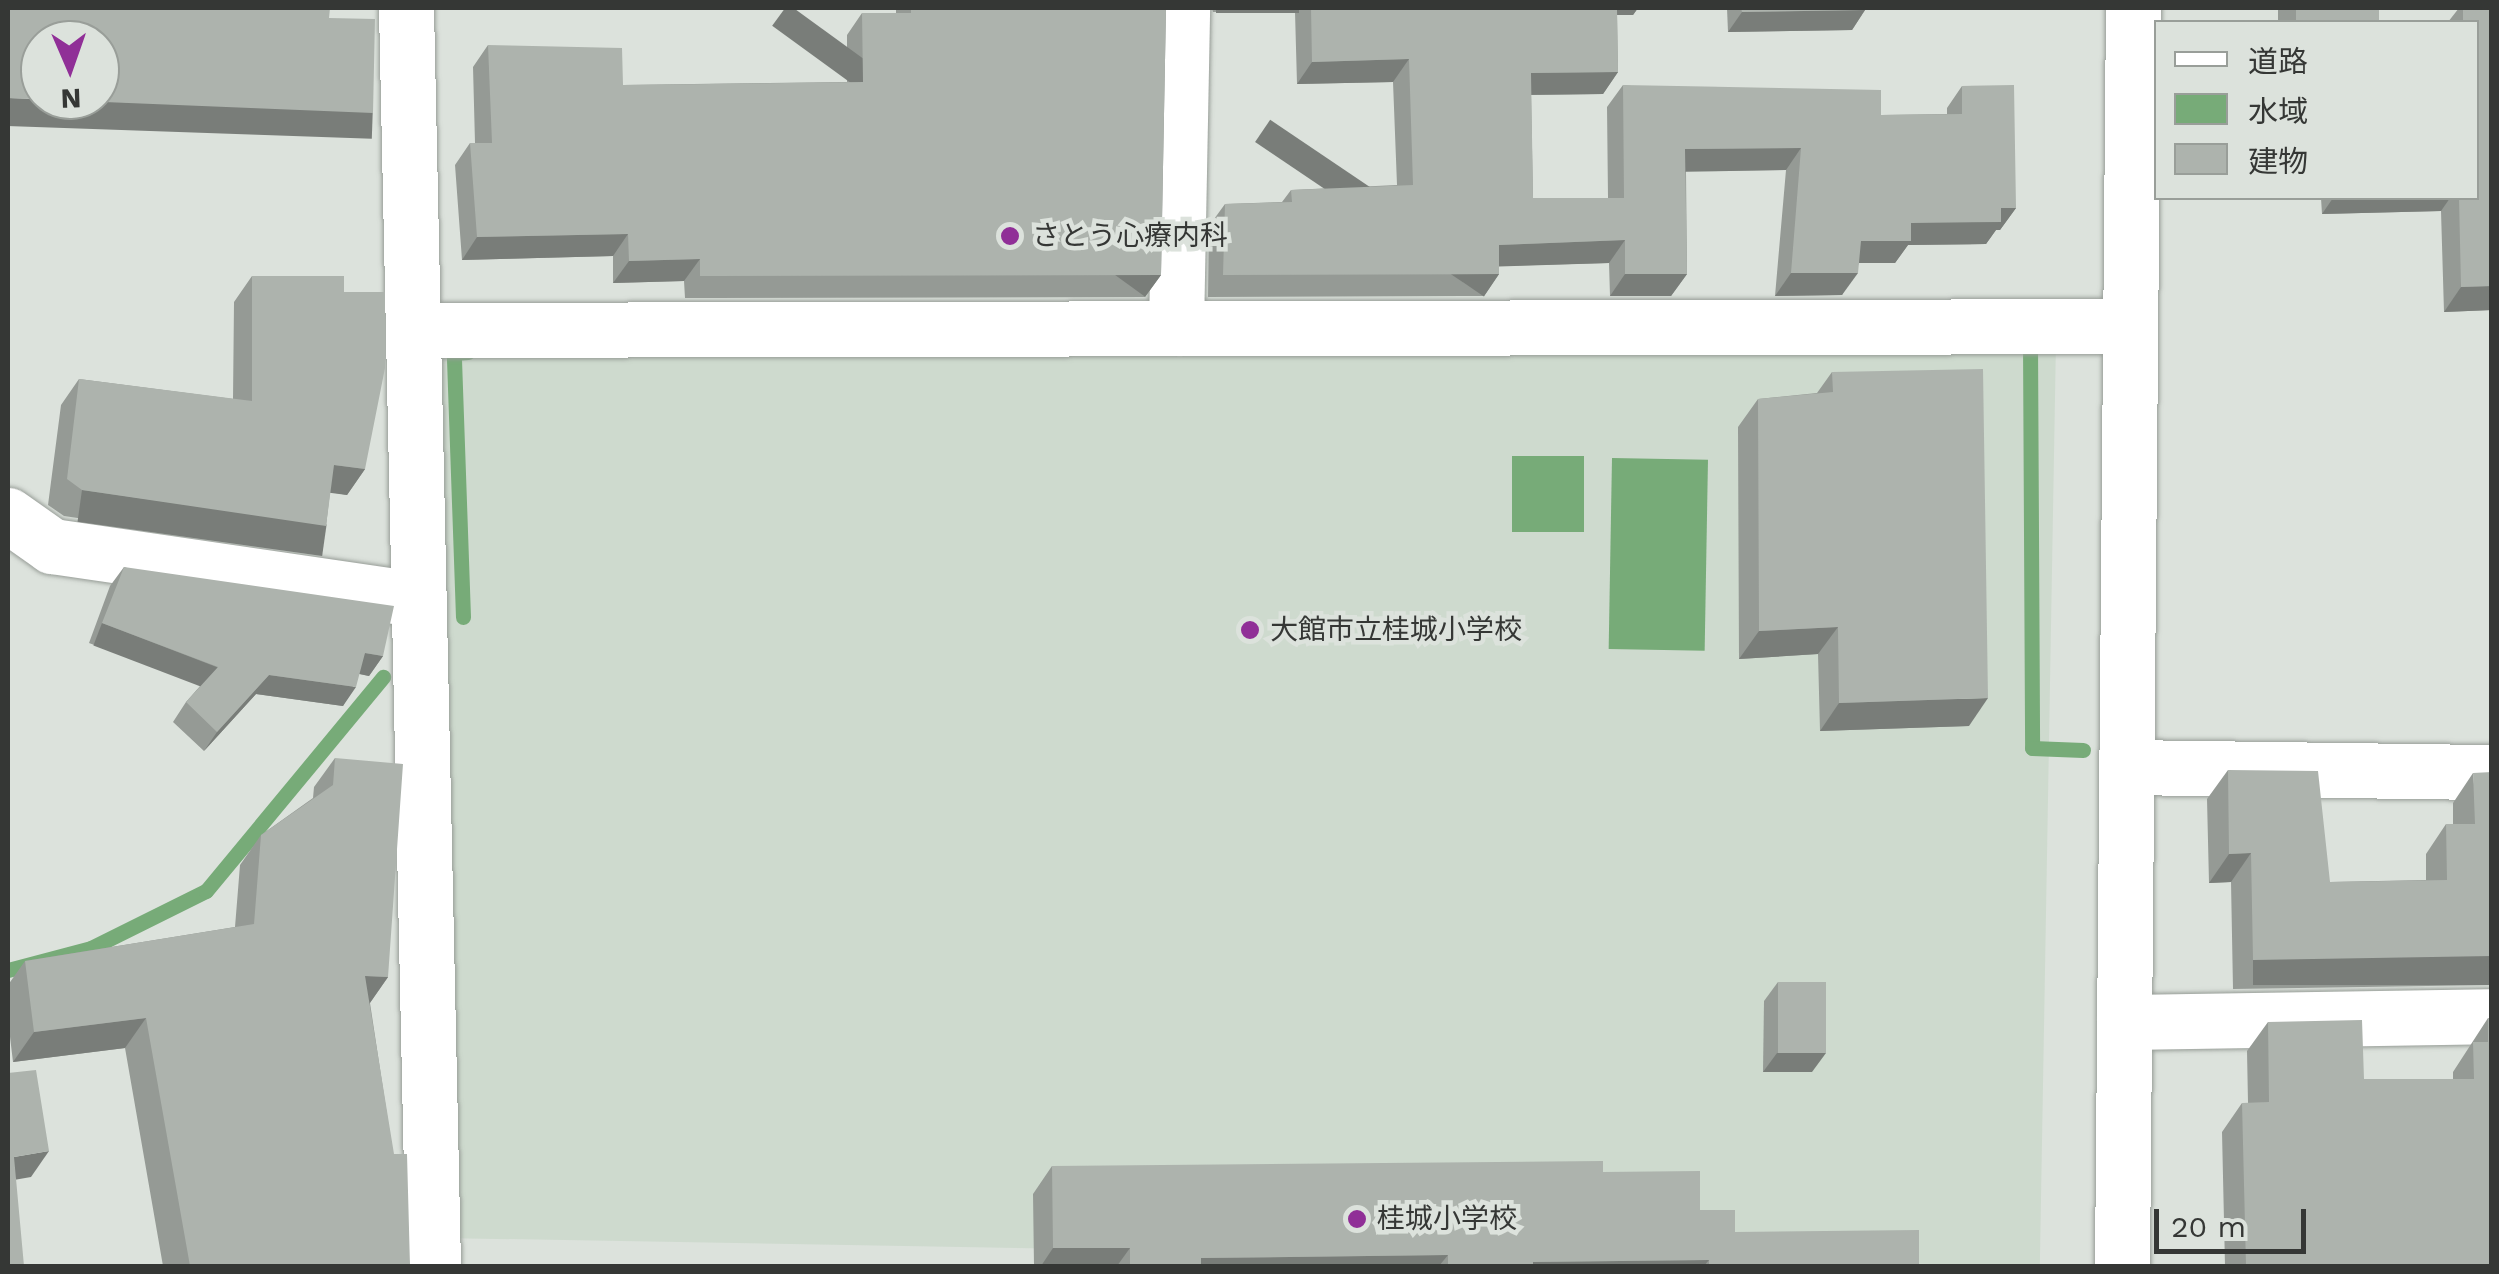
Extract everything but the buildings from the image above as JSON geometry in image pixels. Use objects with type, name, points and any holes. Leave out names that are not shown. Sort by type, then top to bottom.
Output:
[{"type":"street","points":[[406,8],[433,1266]]},
{"type":"street","points":[[1176,328],[1182,8]]},
{"type":"street","points":[[2122,1266],[2133,8]]},
{"type":"street","points":[[413,330],[2130,326]]},
{"type":"street","points":[[8,515],[52,546],[417,599]]},
{"type":"street","points":[[2126,767],[2492,772]]},
{"type":"street","points":[[2124,1022],[2492,1016]]},
{"type":"shaded area","name":"大館市立桂城小学校","points":[[442,312],[2056,340],[2040,1266],[426,1238]]},
{"type":"water","points":[[1512,456],[1584,456],[1584,532],[1512,532]]},
{"type":"water","points":[[1612,458],[1708,460],[1705,651],[1609,649]]},
{"type":"waterway","points":[[2021,342],[2030,342],[2032,748],[2083,750]]},
{"type":"waterway","points":[[463,617],[454,353],[468,352]]},
{"type":"waterway","points":[[8,970],[91,948],[206,891],[383,677]]},
{"type":"place","name":"さとう心療内科","points":[[1010,236]]},
{"type":"place","name":"大館市立桂城小学校","points":[[1250,630]]},
{"type":"place","name":"桂城小学校","points":[[1357,1219]]}]
